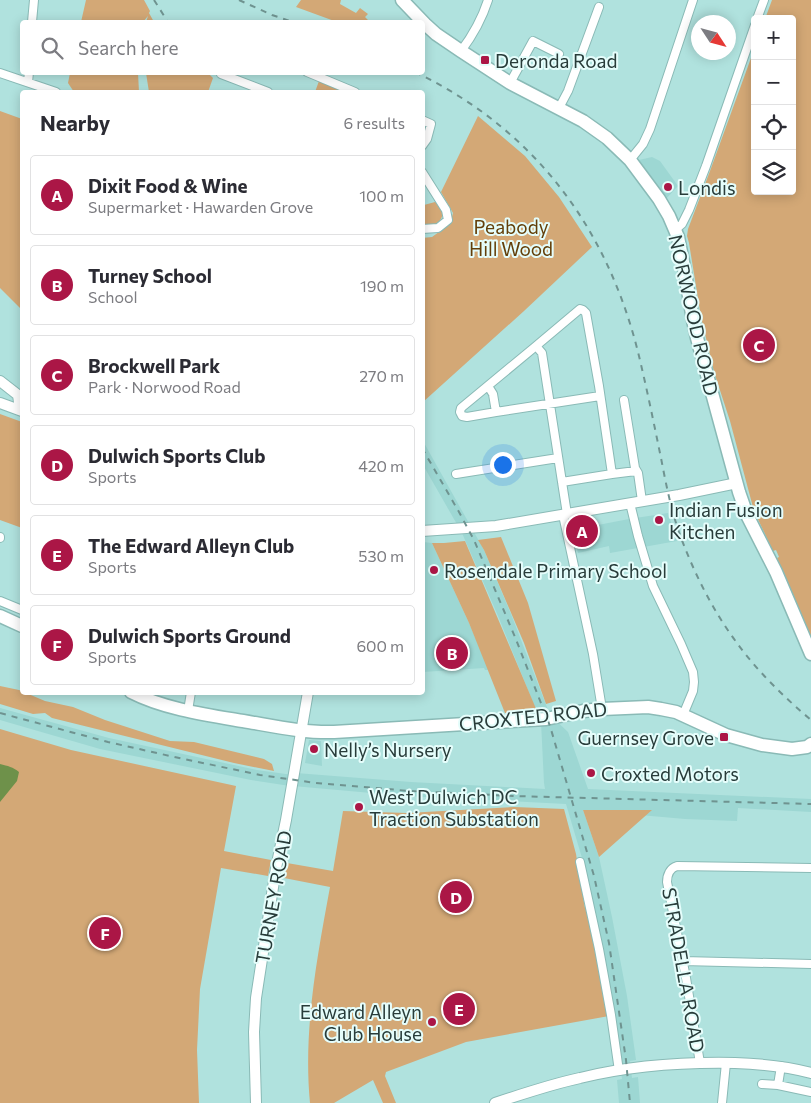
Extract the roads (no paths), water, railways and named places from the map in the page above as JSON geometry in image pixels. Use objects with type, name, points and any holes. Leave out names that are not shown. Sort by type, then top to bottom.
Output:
[{"type":"main road","name":"NORWOOD ROAD","points":[[402,0],[421,20]]},
{"type":"main road","name":"NORWOOD ROAD","points":[[425,24],[436,34],[510,83],[583,121],[603,135],[630,160],[659,199],[678,236],[697,338],[737,483],[748,515],[776,572],[811,654]]},
{"type":"main road","points":[[0,616],[20,625]]},
{"type":"main road","name":"CROXTED ROAD","points":[[139,695],[188,711],[302,731],[334,732],[546,719],[602,708],[655,708],[669,710],[726,735],[762,745],[792,749],[807,747],[811,744]]},
{"type":"street","points":[[32,20],[34,0]]},
{"type":"street","points":[[461,51],[478,27],[488,0]]},
{"type":"street","points":[[630,160],[643,144],[650,129],[693,0]]},
{"type":"street","points":[[758,15],[764,0]]},
{"type":"street","points":[[559,108],[568,91],[599,7]]},
{"type":"street","points":[[675,230],[682,224],[689,210],[751,37]]},
{"type":"street","points":[[510,83],[533,41],[559,54]]},
{"type":"street","points":[[0,73],[50,90]]},
{"type":"street","points":[[28,82],[29,75]]},
{"type":"street","points":[[227,75],[263,90]]},
{"type":"street","points":[[314,75],[350,90]]},
{"type":"street","points":[[425,121],[431,124],[425,142]]},
{"type":"street","points":[[425,177],[446,210],[448,220],[438,228],[425,229]]},
{"type":"street","points":[[600,396],[465,417],[460,413],[461,408],[578,310],[583,310],[586,313],[600,396],[612,474]]},
{"type":"street","points":[[536,346],[542,354],[562,482],[565,514],[602,708]]},
{"type":"street","points":[[0,381],[18,395],[20,405]]},
{"type":"street","points":[[488,386],[493,394],[496,412]]},
{"type":"street","points":[[624,400],[642,501]]},
{"type":"street","points":[[0,403],[20,410]]},
{"type":"street","points":[[456,474],[558,458]]},
{"type":"street","points":[[562,482],[636,471]]},
{"type":"street","points":[[425,531],[496,526],[679,495],[737,483]]},
{"type":"street","points":[[630,503],[653,586],[693,672],[693,691],[683,715]]},
{"type":"street","points":[[0,601],[20,609]]},
{"type":"street","points":[[188,711],[190,695]]},
{"type":"street","name":"TURNEY ROAD","points":[[256,1103],[254,1032],[256,998],[276,868],[308,695]]},
{"type":"street","points":[[580,862],[601,957],[619,1071]]},
{"type":"street","name":"STRADELLA ROAD","points":[[700,1063],[667,882],[672,868],[677,866],[700,866],[811,868]]},
{"type":"street","points":[[682,961],[811,964]]},
{"type":"street","points":[[496,1103],[580,1078],[660,1066],[726,1063],[781,1066],[811,1073]]},
{"type":"street","points":[[722,1103],[726,1063]]},
{"type":"street","points":[[778,1085],[781,1066]]},
{"type":"street","points":[[762,1084],[778,1085],[811,1092]]},
{"type":"railway","points":[[154,0],[167,20]]},
{"type":"railway","points":[[239,0],[287,20]]},
{"type":"railway","points":[[420,75],[459,97],[499,125],[534,157],[564,193],[590,232],[612,275],[629,321],[645,380],[671,507],[691,563],[720,618],[745,654],[772,684],[811,720]]},
{"type":"railway","points":[[425,453],[474,540],[550,726],[594,876],[609,943],[626,1060],[630,1103]]},
{"type":"railway","points":[[0,713],[108,742],[170,756],[260,775],[316,783],[410,791],[513,796],[811,804]]},
{"type":"place","name":"Deronda Road","points":[[485,60]]},
{"type":"place","name":"Londis","points":[[668,187]]},
{"type":"place","name":"Brockwell Park","points":[[759,345]]},
{"type":"place","name":"Indian Fusion Kitchen","points":[[659,520]]},
{"type":"place","name":"Dixit Food & Wine","points":[[582,531]]},
{"type":"place","name":"Rosendale Primary School","points":[[434,570]]},
{"type":"place","name":"Turney School","points":[[452,653]]},
{"type":"place","name":"Guernsey Grove","points":[[724,737]]},
{"type":"place","name":"Nelly’s Nursery","points":[[314,749]]},
{"type":"place","name":"Croxted Motors","points":[[591,773]]},
{"type":"place","name":"West Dulwich DC Traction Substation","points":[[359,807]]},
{"type":"place","name":"Dulwich Sports Club","points":[[456,897]]},
{"type":"place","name":"Dulwich Sports Ground","points":[[105,933]]},
{"type":"place","name":"The Edward Alleyn Club","points":[[459,1009]]},
{"type":"place","name":"Edward Alleyn Club House","points":[[432,1022]]},
{"type":"park label","name":"Peabody Hill Wood","points":[[511,237]]}]
